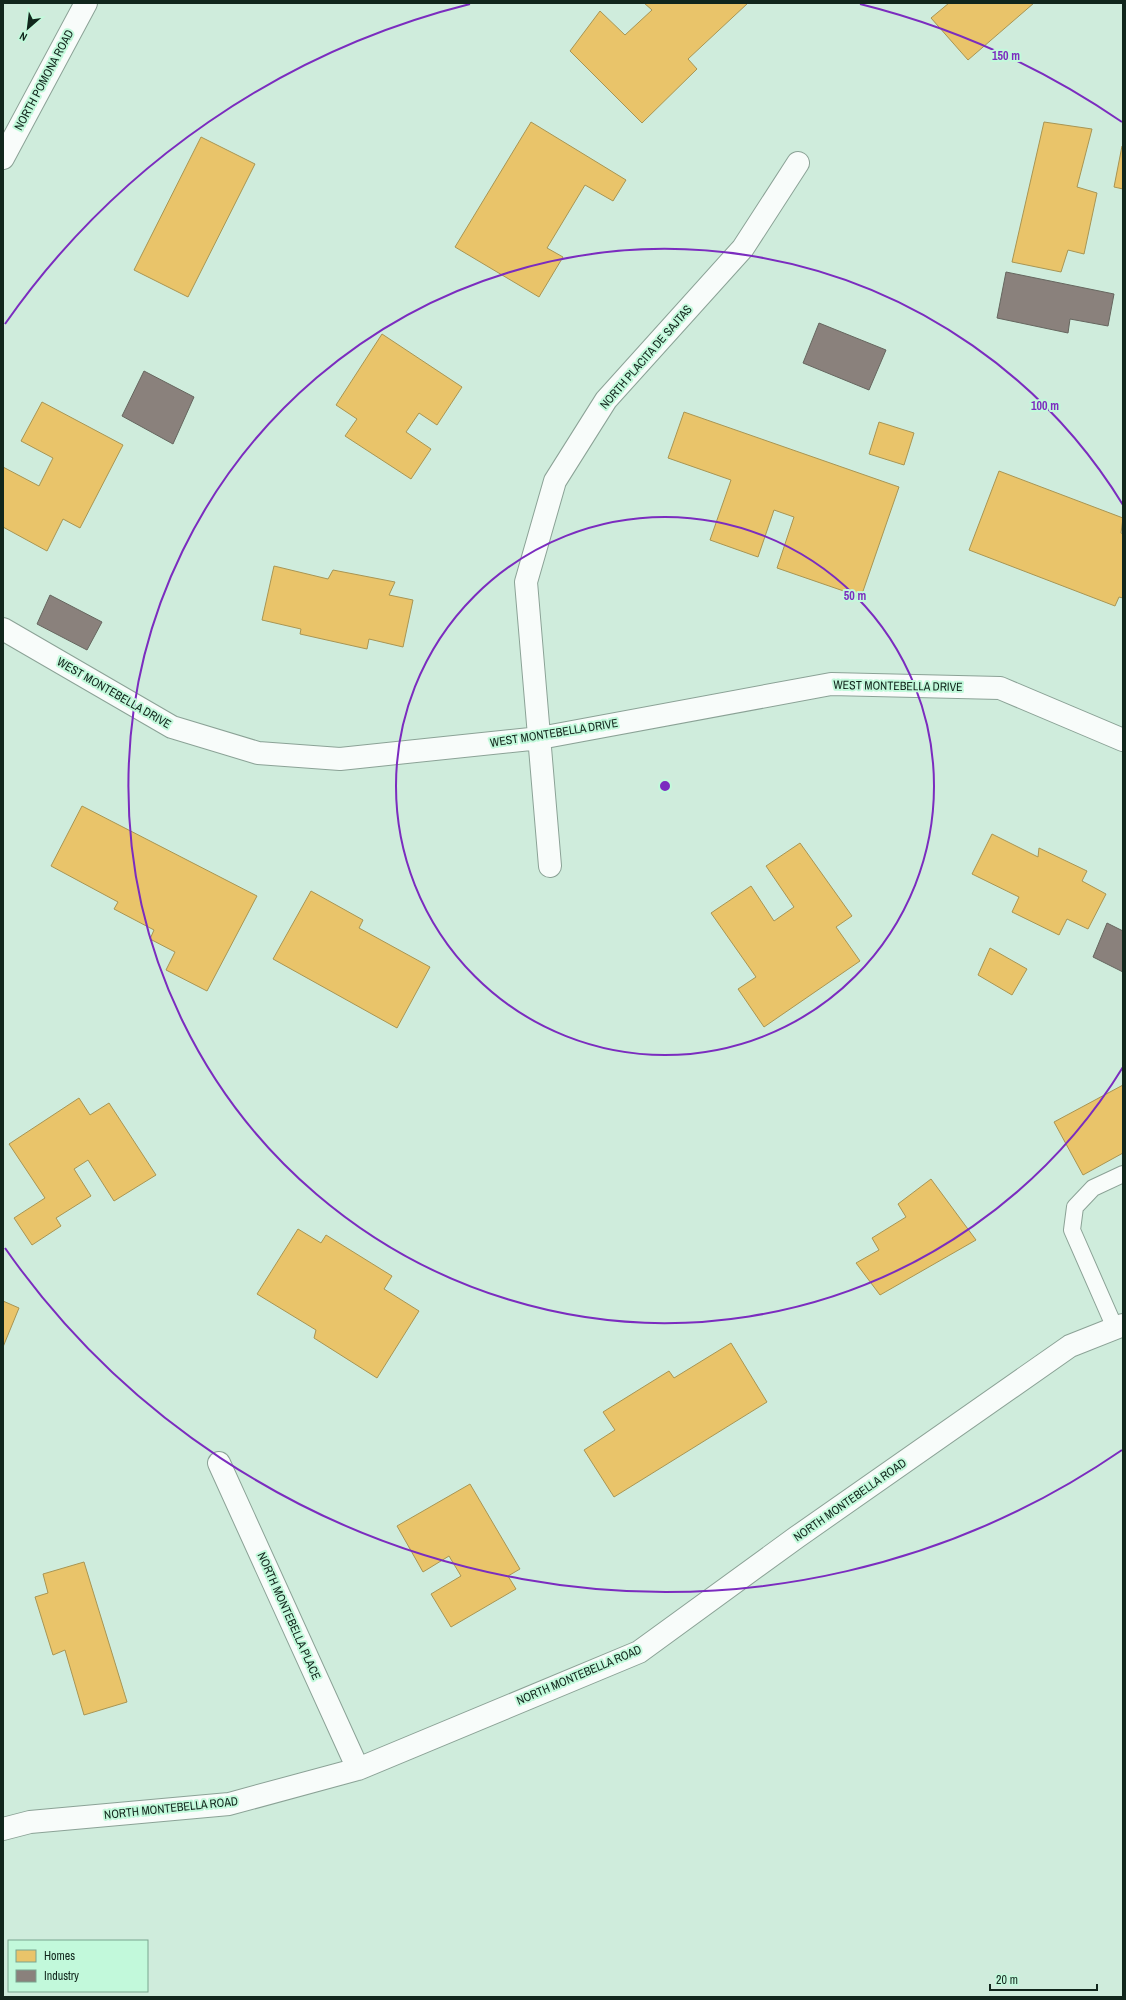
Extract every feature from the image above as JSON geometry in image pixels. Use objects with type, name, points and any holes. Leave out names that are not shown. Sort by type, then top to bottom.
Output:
[{"type":"street","name":"NORTH POMONA ROAD","points":[[3,158],[86,3]]},
{"type":"street","name":"NORTH PLACITA DE SAJTAS","points":[[550,866],[526,582],[555,481],[606,400],[742,248],[798,163]]},
{"type":"street","name":"WEST MONTEBELLA DRIVE","points":[[3,629],[172,727],[258,753],[340,759],[540,738],[831,684],[1000,688],[1123,740]]},
{"type":"street","name":"NORTH MONTEBELLA ROAD","points":[[3,1828],[30,1822],[229,1804],[358,1769],[639,1652],[797,1538],[1070,1346],[1119,1326]]},
{"type":"street","name":"NORTH MONTEBELLA PLACE","points":[[219,1463],[358,1769]]},
{"type":"lane","points":[[1119,1326],[1072,1230],[1076,1207],[1093,1188],[1123,1174]]},
{"type":"building: Homes","points":[[644,3],[748,3],[688,59],[697,69],[642,123],[570,51],[600,11],[625,35],[652,10]]},
{"type":"building: Homes","points":[[949,3],[1034,3],[968,60],[931,18]]},
{"type":"building: Homes","points":[[531,122],[626,180],[613,201],[585,185],[547,248],[563,257],[539,297],[455,247]]},
{"type":"building: Homes","points":[[1044,122],[1092,129],[1077,187],[1097,193],[1084,254],[1068,250],[1061,272],[1012,262]]},
{"type":"building: Homes","points":[[201,137],[255,164],[188,297],[134,270]]},
{"type":"building: Homes","points":[[1123,146],[1123,189],[1114,187]]},
{"type":"building: Homes","points":[[382,334],[462,387],[437,425],[419,413],[406,432],[431,449],[411,479],[345,436],[357,419],[336,405]]},
{"type":"building: Homes","points":[[42,402],[123,445],[80,528],[63,519],[47,551],[3,527],[3,467],[39,486],[53,458],[21,441]]},
{"type":"building: Homes","points":[[684,412],[899,487],[861,597],[777,568],[794,517],[774,510],[758,557],[710,540],[731,480],[668,458]]},
{"type":"building: Homes","points":[[879,422],[914,433],[904,465],[869,454]]},
{"type":"building: Homes","points":[[999,471],[1123,518],[1121,533],[1123,534],[1123,598],[1119,597],[1115,606],[969,550]]},
{"type":"building: Homes","points":[[274,566],[328,579],[333,570],[395,582],[389,595],[413,600],[403,647],[369,639],[367,649],[300,634],[301,629],[262,620]]},
{"type":"building: Homes","points":[[82,806],[257,896],[207,991],[166,970],[175,952],[150,939],[154,930],[114,909],[118,902],[51,866]]},
{"type":"building: Homes","points":[[992,834],[1038,857],[1039,848],[1087,871],[1082,881],[1106,894],[1088,929],[1067,919],[1059,935],[1012,912],[1019,897],[972,874]]},
{"type":"building: Homes","points":[[800,843],[852,916],[836,927],[860,961],[764,1027],[738,989],[756,977],[711,913],[751,886],[774,921],[794,907],[766,866]]},
{"type":"building: Homes","points":[[311,891],[363,920],[359,928],[430,967],[397,1028],[273,959]]},
{"type":"building: Homes","points":[[990,948],[1027,969],[1012,995],[978,975]]},
{"type":"building: Homes","points":[[1123,1085],[1123,1153],[1083,1175],[1054,1122]]},
{"type":"building: Homes","points":[[79,1098],[90,1115],[109,1103],[156,1175],[114,1201],[88,1160],[74,1169],[91,1196],[56,1218],[61,1226],[32,1245],[14,1218],[45,1198],[9,1144]]},
{"type":"building: Homes","points":[[931,1179],[976,1240],[880,1295],[856,1263],[879,1250],[872,1238],[906,1217],[898,1204]]},
{"type":"building: Homes","points":[[298,1229],[321,1243],[326,1235],[392,1276],[384,1289],[419,1311],[377,1378],[314,1338],[316,1330],[257,1294]]},
{"type":"building: Homes","points":[[3,1301],[19,1308],[3,1347]]},
{"type":"building: Homes","points":[[731,1343],[767,1402],[614,1497],[584,1450],[615,1430],[603,1412],[669,1371],[674,1378]]},
{"type":"building: Homes","points":[[470,1484],[520,1569],[508,1576],[516,1589],[451,1627],[431,1594],[461,1576],[449,1556],[423,1572],[397,1526]]},
{"type":"building: Homes","points":[[84,1562],[127,1702],[84,1715],[65,1650],[53,1655],[35,1597],[48,1593],[43,1574]]},
{"type":"building: Industry","points":[[1006,272],[1114,294],[1108,326],[1070,319],[1068,333],[997,318]]},
{"type":"building: Industry","points":[[819,323],[886,350],[869,390],[803,363]]},
{"type":"building: Industry","points":[[144,371],[194,397],[173,444],[122,416]]},
{"type":"building: Industry","points":[[50,595],[102,622],[87,650],[37,624]]},
{"type":"building: Industry","points":[[1107,923],[1123,931],[1123,972],[1093,957]]}]
